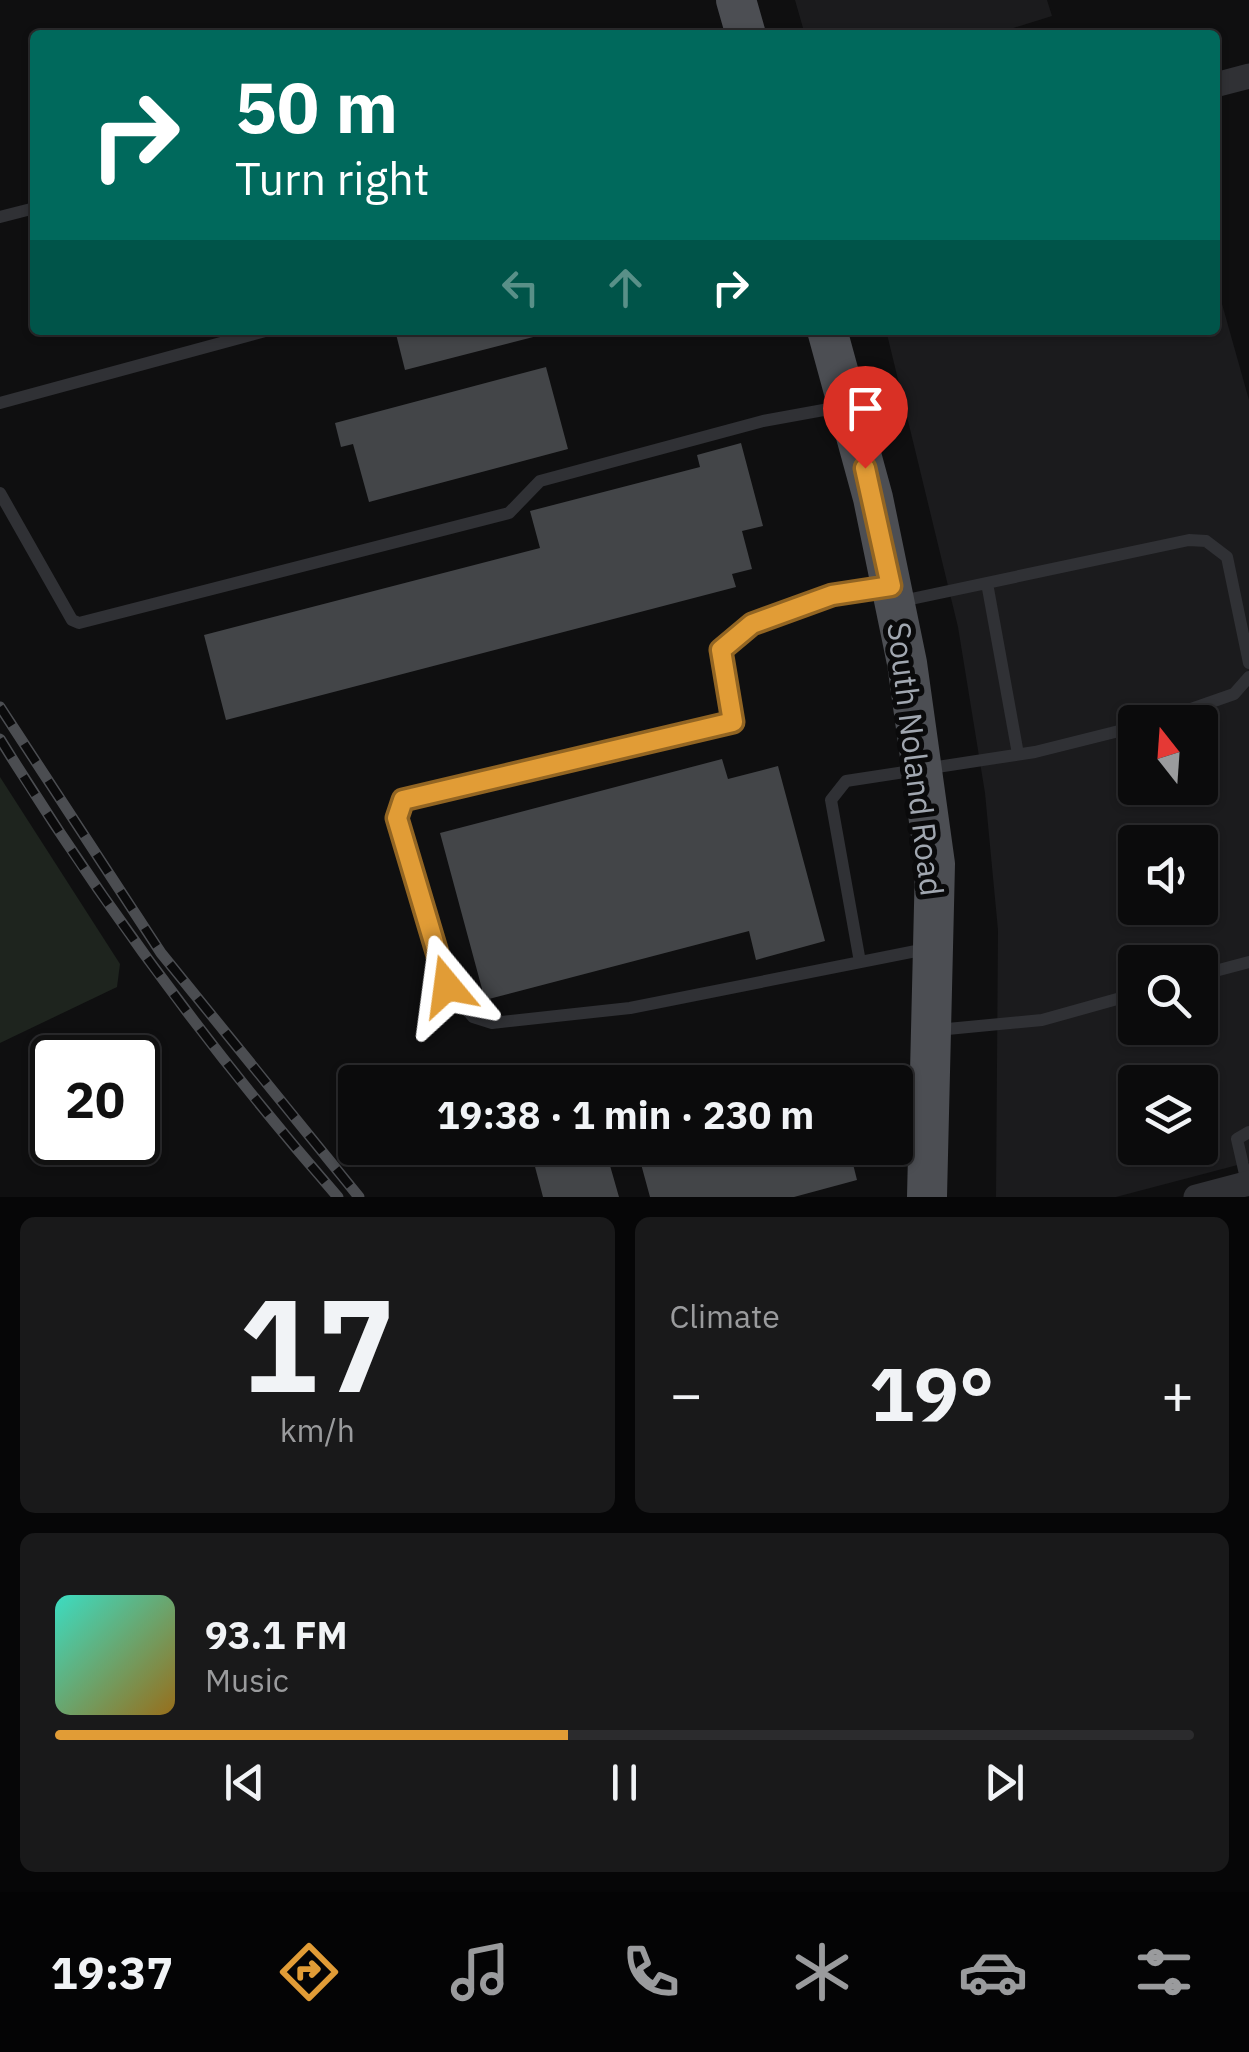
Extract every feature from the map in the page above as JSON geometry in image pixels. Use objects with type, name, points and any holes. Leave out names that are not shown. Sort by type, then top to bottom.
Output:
[{"type":"main road","points":[[736,0],[745,30]]},
{"type":"main road","name":"South Noland Road","points":[[828,335],[893,594],[934,864],[927,1197]]},
{"type":"street","points":[[1220,84],[1249,76]]},
{"type":"street","points":[[1196,1197],[1248,1183]]},
{"type":"lane","points":[[0,217],[30,209]]},
{"type":"lane","points":[[0,404],[251,335]]},
{"type":"lane","points":[[0,493],[72,620],[80,623],[509,513],[540,481],[763,421],[848,406]]},
{"type":"lane","points":[[933,947],[630,1008],[492,1024],[473,1018],[447,986],[397,818],[403,800],[430,792],[733,722],[721,650],[752,624],[832,595],[893,594],[987,583],[1189,540],[1206,541],[1227,557],[1249,663]]},
{"type":"lane","points":[[987,583],[1018,754]]},
{"type":"lane","points":[[1203,705],[1234,694],[1249,677]]},
{"type":"lane","points":[[860,962],[832,800],[846,782],[1018,754],[1118,731]]},
{"type":"lane","points":[[1218,970],[1249,962]]},
{"type":"lane","points":[[931,1030],[1042,1020],[1118,999]]},
{"type":"lane","points":[[1248,1183],[1237,1139],[1249,1132]]},
{"type":"shaded area","points":[[795,0],[1047,0],[1052,16],[1007,30],[804,30]]},
{"type":"shaded area","points":[[1220,297],[1249,400],[1249,1162],[1116,1197],[996,1197],[998,930],[985,793],[958,627],[887,335],[1220,335]]},
{"type":"shaded area","points":[[0,777],[120,964],[117,987],[0,1043]]},
{"type":"building","points":[[396,335],[541,335],[405,370]]},
{"type":"building","points":[[546,367],[568,449],[369,502],[353,444],[341,447],[335,423]]},
{"type":"building","points":[[741,443],[763,526],[742,531],[752,569],[732,574],[736,587],[226,720],[204,635],[540,548],[530,511],[700,467],[697,455]]},
{"type":"building","points":[[722,759],[728,779],[778,766],[825,941],[756,960],[749,931],[485,1000],[440,833]]},
{"type":"building","points":[[535,1165],[610,1165],[619,1197],[543,1197]]},
{"type":"building","points":[[641,1165],[853,1165],[857,1180],[794,1197],[650,1197]]},
{"type":"railway","points":[[0,707],[161,953],[359,1197]]},
{"type":"railway","points":[[0,739],[77,859],[160,975],[338,1197]]},
{"type":"route","points":[[447,986],[397,818],[403,800],[733,722],[721,650],[752,624],[832,595],[891,586],[865,468]]}]
